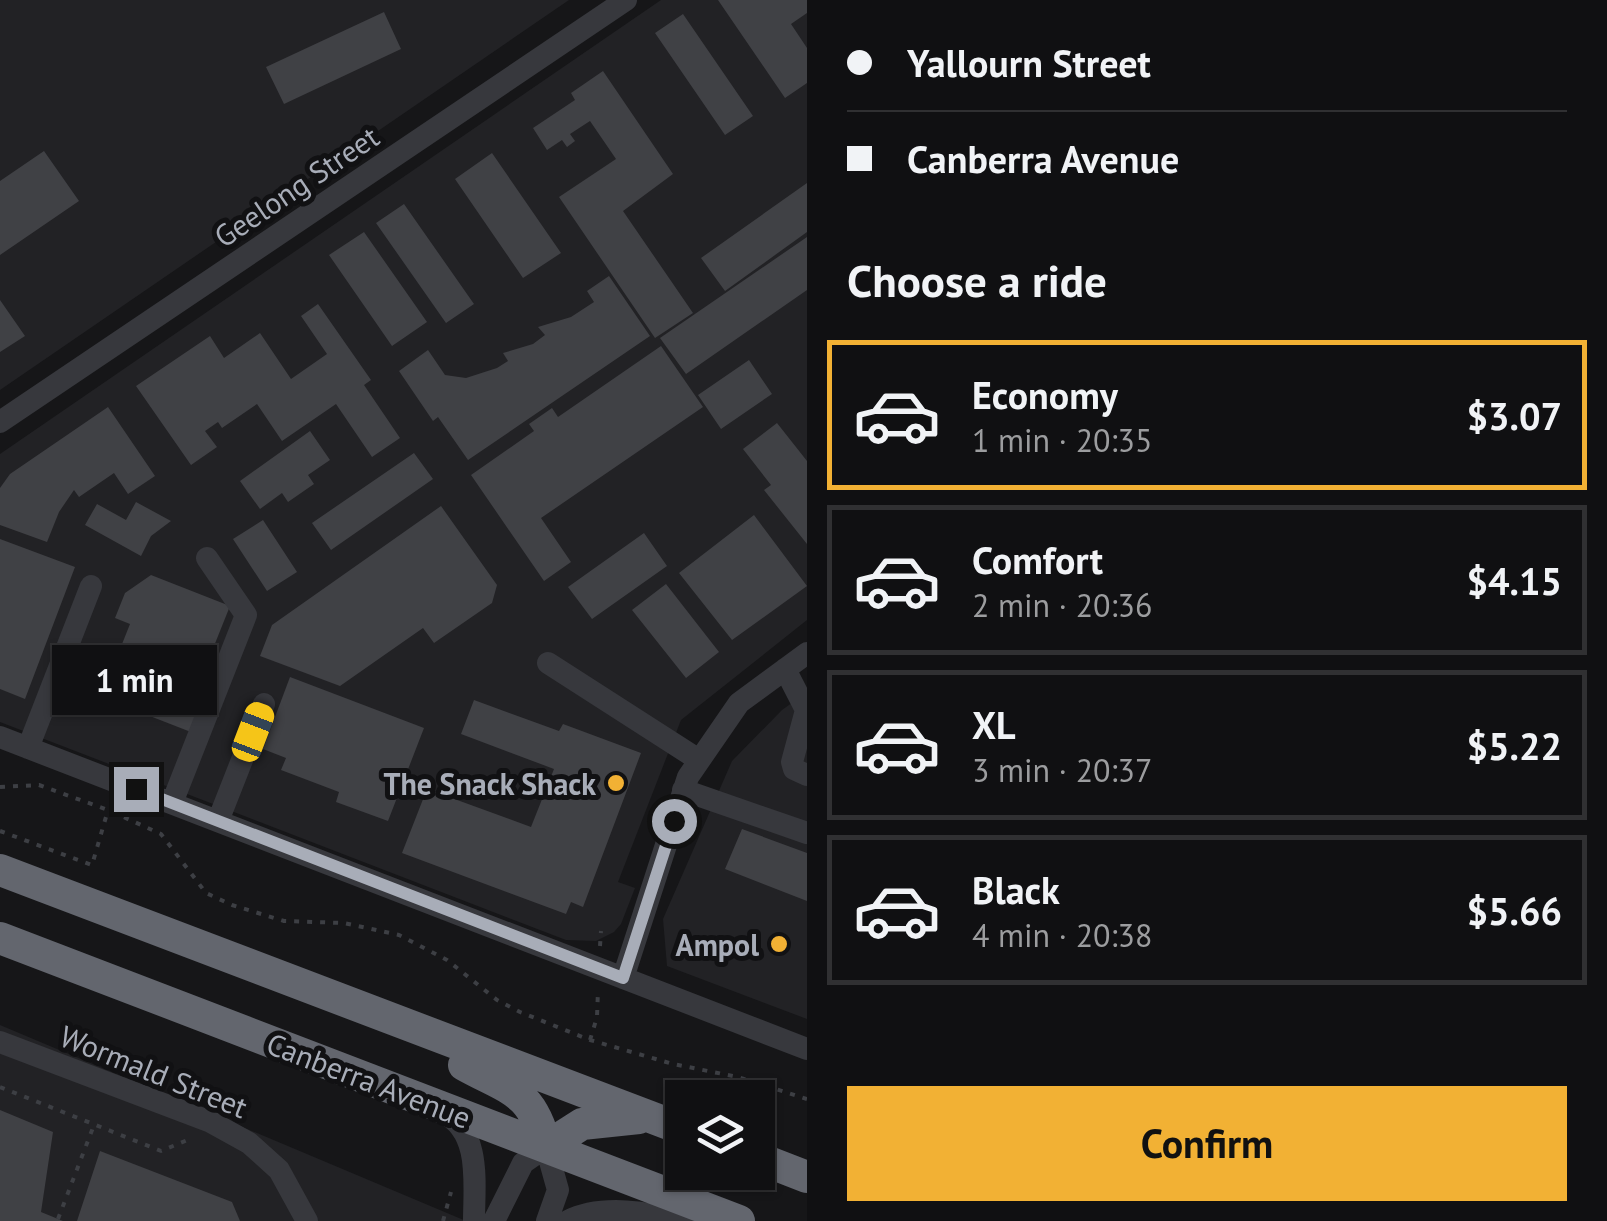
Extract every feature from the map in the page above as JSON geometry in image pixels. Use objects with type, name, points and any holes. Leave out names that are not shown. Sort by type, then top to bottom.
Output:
[{"type":"highway","points":[[0,870],[665,1123]]},
{"type":"highway","name":"Canberra Avenue","points":[[0,938],[739,1221]]},
{"type":"highway","points":[[356,1004],[509,1088],[530,1104],[546,1147],[582,1124],[665,1124]]},
{"type":"highway","points":[[775,1165],[807,1177]]},
{"type":"street","name":"Geelong Street","points":[[0,422],[626,0]]},
{"type":"street","points":[[172,803],[246,616],[206,558]]},
{"type":"street","points":[[28,748],[91,586]]},
{"type":"street","points":[[623,978],[688,777],[740,703],[807,653]]},
{"type":"street","points":[[548,664],[700,760]]},
{"type":"street","points":[[786,669],[806,710],[792,762],[794,769],[807,774]]},
{"type":"street","points":[[218,821],[264,704]]},
{"type":"street","points":[[0,737],[807,1049]]},
{"type":"street","points":[[684,790],[807,832]]},
{"type":"street","name":"Wormald Street","points":[[0,1042],[211,1122],[250,1143],[279,1170],[307,1221]]},
{"type":"street","points":[[406,1094],[454,1118],[469,1142],[474,1162],[474,1221]]},
{"type":"street","points":[[494,1221],[522,1163],[546,1147],[558,1190],[547,1221]]},
{"type":"street","points":[[568,1221],[608,1212],[694,1221]]},
{"type":"path","points":[[0,787],[40,785],[160,834],[206,893],[232,905],[284,921],[344,923],[400,935],[447,960],[496,1000],[520,1012],[590,1040],[807,1099]]},
{"type":"path","points":[[0,832],[92,864],[108,810]]},
{"type":"path","points":[[0,1087],[161,1152],[190,1139]]},
{"type":"path","points":[[58,1219],[94,1125]]},
{"type":"shaded area","points":[[0,0],[569,0],[0,390]]},
{"type":"shaded area","points":[[661,0],[807,0],[807,620],[681,720],[618,882],[635,888],[614,932],[596,941],[566,940],[0,722],[0,454]]},
{"type":"shaded area","points":[[807,692],[807,1019],[667,966],[663,919],[732,761],[782,710]]},
{"type":"shaded area","points":[[0,1025],[466,1221],[0,1221]]},
{"type":"building","points":[[718,0],[807,0],[807,13],[791,24],[807,48],[807,83],[785,98]]},
{"type":"building","points":[[384,12],[401,49],[284,104],[266,67]]},
{"type":"building","points":[[683,14],[753,116],[725,135],[655,33]]},
{"type":"building","points":[[603,71],[673,174],[623,211],[693,313],[655,338],[559,197],[616,159],[590,121],[570,134],[575,141],[567,147],[562,140],[547,150],[533,128],[575,100],[571,93]]},
{"type":"building","points":[[44,151],[79,201],[0,255],[0,181]]},
{"type":"building","points":[[492,153],[561,253],[523,278],[455,179]]},
{"type":"building","points":[[807,183],[807,232],[725,291],[701,258]]},
{"type":"building","points":[[404,204],[474,304],[446,323],[376,223]]},
{"type":"building","points":[[364,232],[427,322],[392,346],[329,255]]},
{"type":"building","points":[[807,237],[807,290],[686,374],[660,338]]},
{"type":"building","points":[[609,276],[650,336],[468,460],[438,417],[433,421],[399,371],[428,350],[445,375],[466,378],[497,368],[508,361],[503,353],[533,344],[545,335],[538,327],[571,317],[594,302],[587,291]]},
{"type":"building","points":[[0,300],[25,336],[0,352]]},
{"type":"building","points":[[318,304],[371,380],[364,385],[400,438],[372,457],[336,404],[282,441],[257,404],[222,428],[218,422],[205,431],[217,447],[191,465],[136,386],[210,336],[224,358],[260,333],[291,379],[327,354],[301,316]]},
{"type":"building","points":[[661,346],[703,407],[541,518],[571,562],[544,581],[471,475],[534,431],[529,424],[552,408],[558,417]]},
{"type":"building","points":[[749,360],[772,394],[721,429],[698,395]]},
{"type":"building","points":[[108,407],[155,476],[128,494],[114,473],[79,497],[74,490],[59,512],[47,542],[0,525],[0,488],[10,474]]},
{"type":"building","points":[[777,423],[807,461],[807,544],[764,490],[771,485],[743,449]]},
{"type":"building","points":[[310,431],[330,460],[308,475],[314,484],[288,502],[282,493],[260,509],[240,481]]},
{"type":"building","points":[[414,453],[433,479],[331,550],[312,523]]},
{"type":"building","points":[[136,502],[171,521],[151,536],[141,556],[85,525],[97,504],[126,520]]},
{"type":"building","points":[[441,506],[497,585],[492,603],[434,643],[423,628],[340,686],[260,656],[272,625]]},
{"type":"building","points":[[754,515],[807,586],[732,640],[679,573]]},
{"type":"building","points":[[263,520],[297,572],[267,591],[233,539]]},
{"type":"building","points":[[644,533],[667,566],[592,619],[568,587]]},
{"type":"building","points":[[0,539],[75,567],[25,699],[0,689]]},
{"type":"building","points":[[151,575],[230,606],[210,656],[224,661],[196,734],[101,697],[130,624],[115,618],[125,593]]},
{"type":"building","points":[[666,584],[719,652],[686,678],[632,610]]},
{"type":"building","points":[[290,677],[424,728],[388,821],[336,802],[339,792],[281,770],[286,758],[263,749]]},
{"type":"building","points":[[474,700],[559,731],[563,724],[641,753],[583,907],[571,902],[566,914],[402,853],[427,789],[531,827],[554,769],[461,734]]},
{"type":"building","points":[[742,829],[807,853],[807,901],[725,869]]},
{"type":"building","points":[[0,1110],[53,1132],[41,1212],[63,1221],[0,1221]]},
{"type":"building","points":[[100,1151],[232,1202],[240,1221],[77,1221]]},
{"type":"place","name":"The Snack Shack","points":[[616,783]]},
{"type":"place","name":"Ampol","points":[[779,944]]},
{"type":"route","points":[[136,789],[623,978],[674,821]]}]
